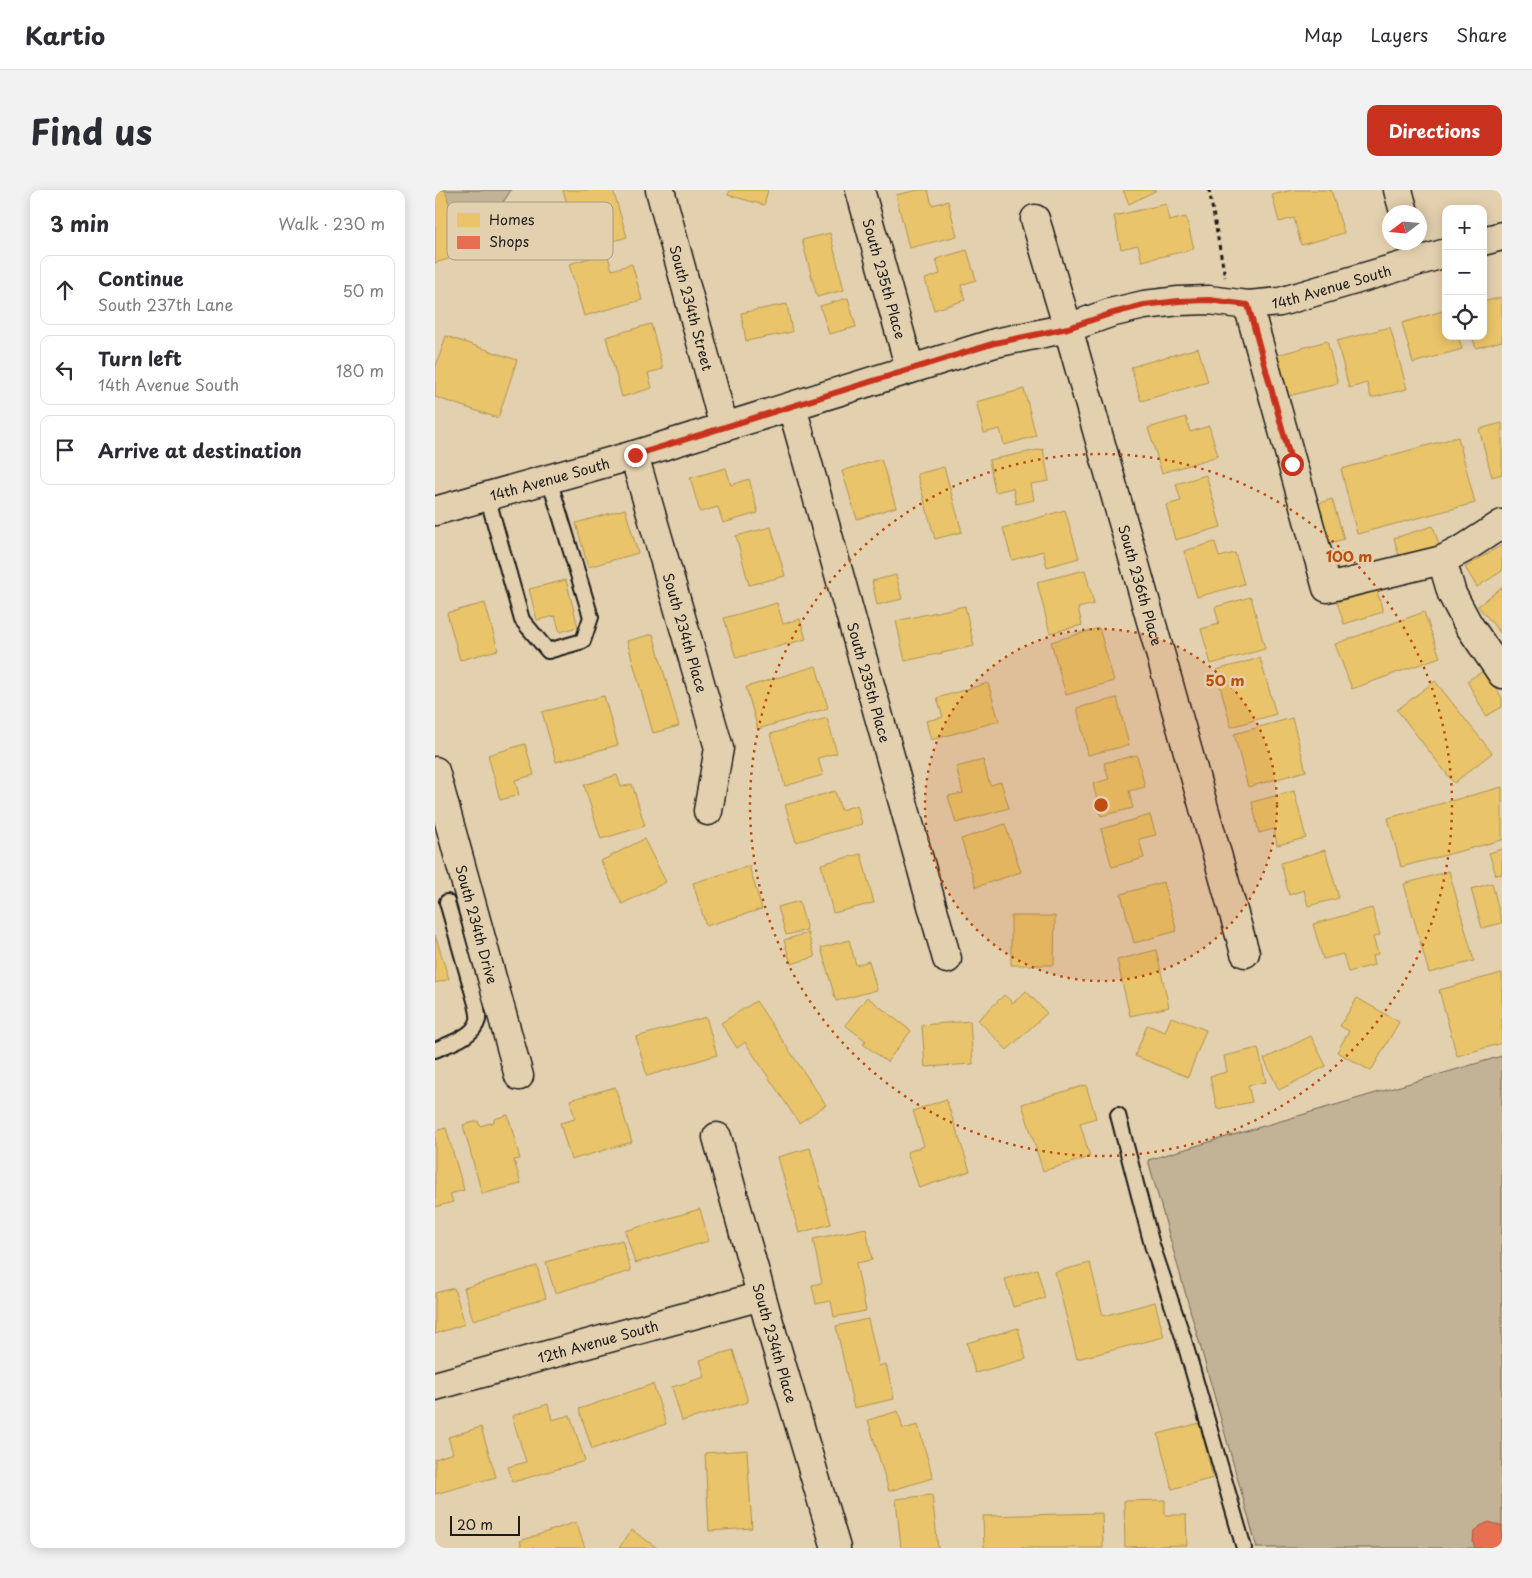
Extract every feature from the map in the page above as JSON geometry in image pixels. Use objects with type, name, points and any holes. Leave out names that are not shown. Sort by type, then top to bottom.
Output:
[{"type":"street","name":"South 234th Street","points":[[660,190],[724,428]]},
{"type":"street","name":"South 235th Place","points":[[860,190],[910,369]]},
{"type":"street","points":[[1398,190],[1402,205]]},
{"type":"street","name":"South 236th Place","points":[[1035,219],[1068,328],[1245,953]]},
{"type":"street","points":[[1487,241],[1502,236]]},
{"type":"street","name":"14th Avenue South","points":[[436,508],[487,496],[635,455],[995,343],[1068,328],[1144,305],[1209,300],[1239,304],[1280,302],[1416,252],[1442,253]]},
{"type":"street","points":[[1239,304],[1327,588],[1441,560],[1465,548],[1502,524]]},
{"type":"street","name":"South 235th Place","points":[[791,407],[947,959]]},
{"type":"street","name":"South 234th Place","points":[[635,455],[719,748],[708,811]]},
{"type":"street","points":[[1441,560],[1452,594],[1468,624],[1502,674]]},
{"type":"street","name":"South 234th Drive","points":[[435,772],[519,1076]]},
{"type":"street","name":"South 234th Place","points":[[717,1137],[761,1296],[836,1548]]},
{"type":"street","name":"12th Avenue South","points":[[435,1386],[761,1296]]},
{"type":"lane","points":[[487,496],[522,620],[548,651],[583,641],[591,617],[549,479]]},
{"type":"lane","points":[[435,1050],[464,1036],[473,1029],[478,1020],[476,1004],[447,902]]},
{"type":"lane","points":[[1118,1115],[1152,1245],[1183,1337],[1244,1548]]},
{"type":"path","points":[[1209,190],[1239,304]]},
{"type":"shaded area","points":[[435,190],[511,190],[503,202],[447,202],[447,227],[435,225]]},
{"type":"shaded area","points":[[1502,1056],[1502,1548],[1257,1548],[1148,1160]]},
{"type":"building: Homes","points":[[435,190],[445,190],[449,202],[447,202],[447,259],[435,263]]},
{"type":"building: Homes","points":[[563,190],[613,190],[627,237],[613,241],[613,202],[567,202]]},
{"type":"building: Homes","points":[[730,190],[768,190],[764,205],[728,195]]},
{"type":"building: Homes","points":[[918,190],[928,190],[932,205],[948,201],[957,236],[909,248],[896,195]]},
{"type":"building: Homes","points":[[1123,190],[1157,190],[1129,204]]},
{"type":"building: Homes","points":[[1292,190],[1331,190],[1344,233],[1301,245],[1294,218],[1279,222],[1272,195]]},
{"type":"building: Homes","points":[[1166,204],[1169,221],[1186,217],[1194,249],[1142,261],[1138,245],[1121,249],[1114,216]]},
{"type":"building: Homes","points":[[830,233],[844,290],[817,297],[802,240]]},
{"type":"building: Homes","points":[[967,250],[976,280],[961,285],[965,300],[934,310],[925,279],[940,274],[936,259]]},
{"type":"building: Homes","points":[[583,260],[609,260],[612,270],[632,264],[642,300],[584,316],[569,264]]},
{"type":"building: Homes","points":[[1502,297],[1502,341],[1476,348],[1473,340],[1487,340],[1487,301]]},
{"type":"building: Homes","points":[[848,298],[856,327],[829,334],[820,306]]},
{"type":"building: Homes","points":[[787,304],[792,332],[746,341],[741,313]]},
{"type":"building: Homes","points":[[1442,311],[1442,340],[1459,340],[1462,349],[1413,363],[1402,323]]},
{"type":"building: Homes","points":[[651,324],[663,369],[648,373],[652,388],[622,397],[606,337]]},
{"type":"building: Homes","points":[[1390,327],[1407,389],[1371,398],[1367,383],[1349,388],[1337,341]]},
{"type":"building: Homes","points":[[446,336],[517,360],[498,418],[435,397],[435,369]]},
{"type":"building: Homes","points":[[1327,341],[1338,383],[1285,397],[1274,356]]},
{"type":"building: Homes","points":[[1198,348],[1208,382],[1141,401],[1131,367]]},
{"type":"building: Homes","points":[[1024,389],[1036,436],[1004,445],[1000,429],[984,433],[976,402]]},
{"type":"building: Homes","points":[[1186,417],[1190,432],[1209,426],[1218,456],[1162,473],[1148,428]]},
{"type":"building: Homes","points":[[1502,423],[1502,474],[1492,477],[1479,429]]},
{"type":"building: Homes","points":[[1458,437],[1475,503],[1357,534],[1341,469]]},
{"type":"building: Homes","points":[[1043,449],[1049,481],[1031,484],[1034,500],[1016,504],[1013,488],[995,492],[989,460]]},
{"type":"building: Homes","points":[[881,459],[896,507],[857,519],[842,471]]},
{"type":"building: Homes","points":[[944,467],[962,532],[935,539],[917,474]]},
{"type":"building: Homes","points":[[726,468],[731,485],[749,479],[758,513],[723,523],[718,507],[700,512],[690,478]]},
{"type":"building: Homes","points":[[1206,475],[1221,527],[1175,540],[1166,505],[1181,501],[1176,484]]},
{"type":"building: Homes","points":[[1332,499],[1344,539],[1322,545],[1310,506]]},
{"type":"building: Homes","points":[[625,509],[638,553],[588,567],[576,523]]},
{"type":"building: Homes","points":[[1065,510],[1079,558],[1047,567],[1043,551],[1012,560],[1003,528]]},
{"type":"building: Homes","points":[[1433,526],[1440,548],[1400,560],[1394,538]]},
{"type":"building: Homes","points":[[771,527],[785,576],[749,585],[736,536]]},
{"type":"building: Homes","points":[[1215,542],[1219,557],[1235,553],[1244,584],[1197,597],[1184,551]]},
{"type":"building: Homes","points":[[1502,545],[1502,571],[1477,587],[1465,567]]},
{"type":"building: Homes","points":[[1085,570],[1094,604],[1078,608],[1082,625],[1050,633],[1037,582]]},
{"type":"building: Homes","points":[[896,575],[902,599],[877,605],[872,581]]},
{"type":"building: Homes","points":[[566,580],[578,627],[560,632],[555,616],[537,620],[529,589]]},
{"type":"building: Homes","points":[[1502,587],[1502,635],[1478,606]]},
{"type":"building: Homes","points":[[1377,591],[1383,612],[1344,624],[1337,602]]},
{"type":"building: Homes","points":[[1251,597],[1265,649],[1211,664],[1201,629],[1219,624],[1215,607]]},
{"type":"building: Homes","points":[[485,603],[498,650],[460,660],[447,613]]},
{"type":"building: Homes","points":[[777,603],[783,624],[800,619],[806,639],[736,658],[724,618]]},
{"type":"building: Homes","points":[[965,606],[974,646],[905,661],[896,621]]},
{"type":"building: Homes","points":[[1424,612],[1440,657],[1352,689],[1335,644]]},
{"type":"building: Homes","points":[[1099,628],[1114,681],[1066,695],[1051,642]]},
{"type":"building: Homes","points":[[653,634],[679,726],[653,733],[627,641]]},
{"type":"building: Homes","points":[[1260,658],[1276,714],[1231,727],[1216,670]]},
{"type":"building: Homes","points":[[816,666],[828,708],[758,729],[746,687]]},
{"type":"building: Homes","points":[[1485,670],[1502,698],[1502,707],[1486,716],[1467,681]]},
{"type":"building: Homes","points":[[1435,681],[1492,753],[1454,783],[1397,710]]},
{"type":"building: Homes","points":[[988,683],[999,721],[931,740],[926,721],[943,717],[937,698]]},
{"type":"building: Homes","points":[[604,696],[618,745],[556,762],[542,712]]},
{"type":"building: Homes","points":[[1117,698],[1129,745],[1088,755],[1077,708]]},
{"type":"building: Homes","points":[[827,718],[837,753],[818,758],[823,775],[785,786],[770,734]]},
{"type":"building: Homes","points":[[1292,718],[1306,771],[1248,787],[1234,734]]},
{"type":"building: Homes","points":[[525,744],[534,775],[515,780],[519,795],[500,800],[488,755]]},
{"type":"building: Homes","points":[[1137,755],[1145,787],[1129,791],[1133,808],[1101,816],[1093,784],[1109,779],[1104,763]]},
{"type":"building: Homes","points":[[983,760],[990,785],[1001,782],[1009,808],[956,823],[948,796],[963,793],[956,767]]},
{"type":"building: Homes","points":[[617,775],[621,787],[632,784],[645,826],[601,839],[584,785]]},
{"type":"building: Homes","points":[[1502,787],[1502,840],[1401,867],[1388,818]]},
{"type":"building: Homes","points":[[835,791],[841,810],[857,805],[862,824],[796,842],[785,805]]},
{"type":"building: Homes","points":[[1294,791],[1306,838],[1277,845],[1274,829],[1259,833],[1252,802]]},
{"type":"building: Homes","points":[[1150,815],[1156,835],[1139,839],[1144,858],[1112,867],[1101,829]]},
{"type":"building: Homes","points":[[1005,824],[1021,872],[976,887],[961,839]]},
{"type":"building: Homes","points":[[644,839],[666,882],[622,904],[601,861]]},
{"type":"building: Homes","points":[[1502,849],[1502,874],[1496,875],[1489,853]]},
{"type":"building: Homes","points":[[1325,850],[1339,898],[1308,906],[1304,890],[1289,895],[1281,863]]},
{"type":"building: Homes","points":[[861,854],[874,903],[833,913],[821,864]]},
{"type":"building: Homes","points":[[749,866],[762,909],[706,926],[693,883]]},
{"type":"building: Homes","points":[[1449,871],[1474,961],[1429,973],[1404,884]]},
{"type":"building: Homes","points":[[1163,882],[1177,931],[1134,943],[1121,894]]},
{"type":"building: Homes","points":[[1492,883],[1502,923],[1482,928],[1471,889]]},
{"type":"building: Homes","points":[[799,901],[807,930],[786,935],[778,907]]},
{"type":"building: Homes","points":[[1372,908],[1380,935],[1373,937],[1378,954],[1372,956],[1374,965],[1348,972],[1343,954],[1323,959],[1313,924]]},
{"type":"building: Homes","points":[[1011,916],[1055,916],[1054,965],[1011,965]]},
{"type":"building: Homes","points":[[808,933],[815,957],[791,964],[784,940]]},
{"type":"building: Homes","points":[[435,935],[449,979],[435,983]]},
{"type":"building: Homes","points":[[849,940],[856,965],[869,961],[877,990],[836,1001],[821,948]]},
{"type":"building: Homes","points":[[1156,950],[1169,1007],[1130,1016],[1117,960]]},
{"type":"building: Homes","points":[[1502,973],[1502,1043],[1457,1056],[1439,990]]},
{"type":"building: Homes","points":[[1026,991],[1047,1013],[1007,1050],[978,1020],[1004,995],[1013,1003]]},
{"type":"building: Homes","points":[[867,997],[911,1031],[887,1062],[863,1044],[866,1041],[845,1025]]},
{"type":"building: Homes","points":[[1357,998],[1399,1022],[1371,1071],[1337,1052],[1349,1031],[1340,1026]]},
{"type":"building: Homes","points":[[756,1001],[826,1105],[799,1123],[745,1042],[737,1048],[721,1023]]},
{"type":"building: Homes","points":[[706,1017],[717,1055],[647,1076],[636,1037]]},
{"type":"building: Homes","points":[[1171,1017],[1206,1030],[1188,1077],[1135,1056],[1147,1025],[1165,1032]]},
{"type":"building: Homes","points":[[970,1021],[973,1064],[925,1067],[922,1025]]},
{"type":"building: Homes","points":[[1311,1036],[1326,1066],[1279,1090],[1264,1059]]},
{"type":"building: Homes","points":[[1258,1048],[1266,1082],[1248,1085],[1252,1102],[1217,1109],[1210,1076],[1227,1072],[1224,1056]]},
{"type":"building: Homes","points":[[1086,1085],[1096,1118],[1080,1123],[1090,1157],[1043,1171],[1022,1104]]},
{"type":"building: Homes","points":[[615,1087],[632,1142],[571,1160],[560,1123],[575,1119],[570,1100]]},
{"type":"building: Homes","points":[[946,1099],[970,1171],[919,1188],[907,1152],[924,1146],[913,1111]]},
{"type":"building: Homes","points":[[508,1115],[520,1159],[514,1160],[521,1184],[482,1194],[463,1125],[478,1121],[480,1126]]},
{"type":"building: Homes","points":[[446,1128],[464,1190],[450,1194],[453,1202],[435,1207],[435,1131]]},
{"type":"building: Homes","points":[[810,1148],[831,1224],[799,1233],[778,1157]]},
{"type":"building: Homes","points":[[700,1209],[709,1241],[635,1263],[625,1231]]},
{"type":"building: Homes","points":[[866,1228],[872,1260],[856,1263],[866,1311],[834,1317],[831,1301],[816,1304],[812,1285],[822,1283],[813,1239]]},
{"type":"building: Homes","points":[[622,1240],[631,1271],[555,1293],[546,1262]]},
{"type":"building: Homes","points":[[1090,1263],[1103,1316],[1155,1302],[1164,1337],[1077,1359],[1055,1272]]},
{"type":"building: Homes","points":[[537,1266],[546,1298],[473,1320],[464,1288]]},
{"type":"building: Homes","points":[[1037,1269],[1045,1298],[1013,1307],[1005,1279]]},
{"type":"building: Homes","points":[[454,1288],[465,1324],[435,1334],[435,1293]]},
{"type":"building: Homes","points":[[868,1319],[879,1366],[886,1364],[894,1399],[854,1408],[836,1326]]},
{"type":"building: Homes","points":[[1018,1328],[1026,1359],[975,1373],[967,1343]]},
{"type":"building: Homes","points":[[733,1350],[748,1402],[682,1421],[672,1387],[705,1377],[700,1360]]},
{"type":"building: Homes","points":[[653,1384],[666,1424],[592,1449],[579,1409]]},
{"type":"building: Homes","points":[[548,1404],[552,1420],[570,1415],[585,1461],[513,1482],[508,1467],[526,1462],[512,1416]]},
{"type":"building: Homes","points":[[898,1411],[903,1429],[918,1425],[933,1478],[889,1491],[868,1420]]},
{"type":"building: Homes","points":[[1200,1423],[1213,1478],[1172,1489],[1158,1434]]},
{"type":"building: Homes","points":[[481,1427],[496,1477],[435,1494],[435,1459],[453,1453],[448,1437]]},
{"type":"building: Homes","points":[[747,1450],[752,1528],[709,1531],[705,1453]]},
{"type":"building: Homes","points":[[932,1495],[938,1548],[901,1548],[896,1499]]},
{"type":"building: Homes","points":[[1165,1500],[1165,1515],[1186,1515],[1187,1545],[1125,1547],[1124,1501]]},
{"type":"building: Homes","points":[[1102,1513],[1103,1548],[984,1548],[983,1516]]},
{"type":"building: Homes","points":[[576,1522],[585,1548],[522,1548],[520,1541]]},
{"type":"building: Homes","points":[[632,1530],[657,1548],[619,1548]]},
{"type":"building: Shops","points":[[1489,1522],[1502,1526],[1502,1548],[1475,1548],[1473,1542],[1474,1533],[1480,1526]]},
{"type":"route","points":[[635,455],[995,343],[1068,328],[1144,305],[1209,300],[1248,305],[1292,464]]}]
